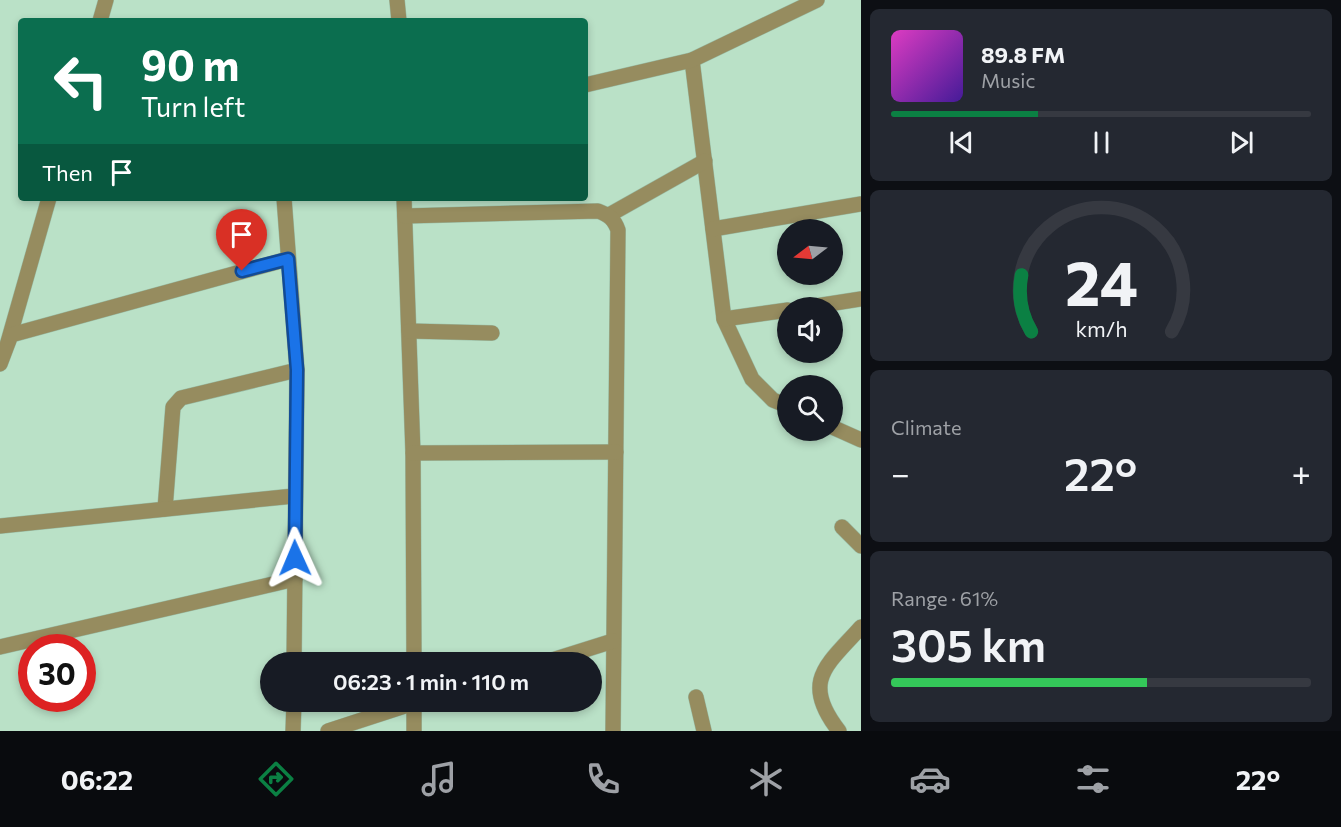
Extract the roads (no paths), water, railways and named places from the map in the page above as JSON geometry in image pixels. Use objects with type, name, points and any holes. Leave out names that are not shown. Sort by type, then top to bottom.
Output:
[{"type":"street","points":[[101,18],[106,0]]},
{"type":"street","points":[[397,0],[398,18]]},
{"type":"street","points":[[588,84],[692,60],[817,0]]},
{"type":"street","points":[[692,60],[723,319],[752,379],[777,402]]},
{"type":"street","points":[[609,215],[705,161]]},
{"type":"street","points":[[8,344],[48,201]]},
{"type":"street","points":[[284,201],[297,370],[294,652]]},
{"type":"street","points":[[404,201],[413,453],[414,652]]},
{"type":"street","points":[[713,229],[861,204]]},
{"type":"street","points":[[405,216],[598,211],[609,215],[618,230],[612,731]]},
{"type":"street","points":[[0,364],[11,335],[288,259]]},
{"type":"street","points":[[843,302],[861,299]]},
{"type":"street","points":[[723,319],[777,312]]},
{"type":"street","points":[[409,331],[492,333]]},
{"type":"street","points":[[165,509],[173,407],[181,398],[297,370]]},
{"type":"street","points":[[843,432],[861,440]]},
{"type":"street","points":[[413,453],[616,452]]},
{"type":"street","points":[[0,526],[294,496]]},
{"type":"street","points":[[842,527],[861,546]]},
{"type":"street","points":[[0,647],[296,579]]},
{"type":"street","points":[[839,731],[818,689],[821,672],[861,627]]},
{"type":"street","points":[[578,652],[613,641]]},
{"type":"street","points":[[696,697],[704,731]]},
{"type":"street","points":[[293,731],[294,712]]},
{"type":"street","points":[[328,731],[385,712]]},
{"type":"street","points":[[414,731],[415,712]]}]
